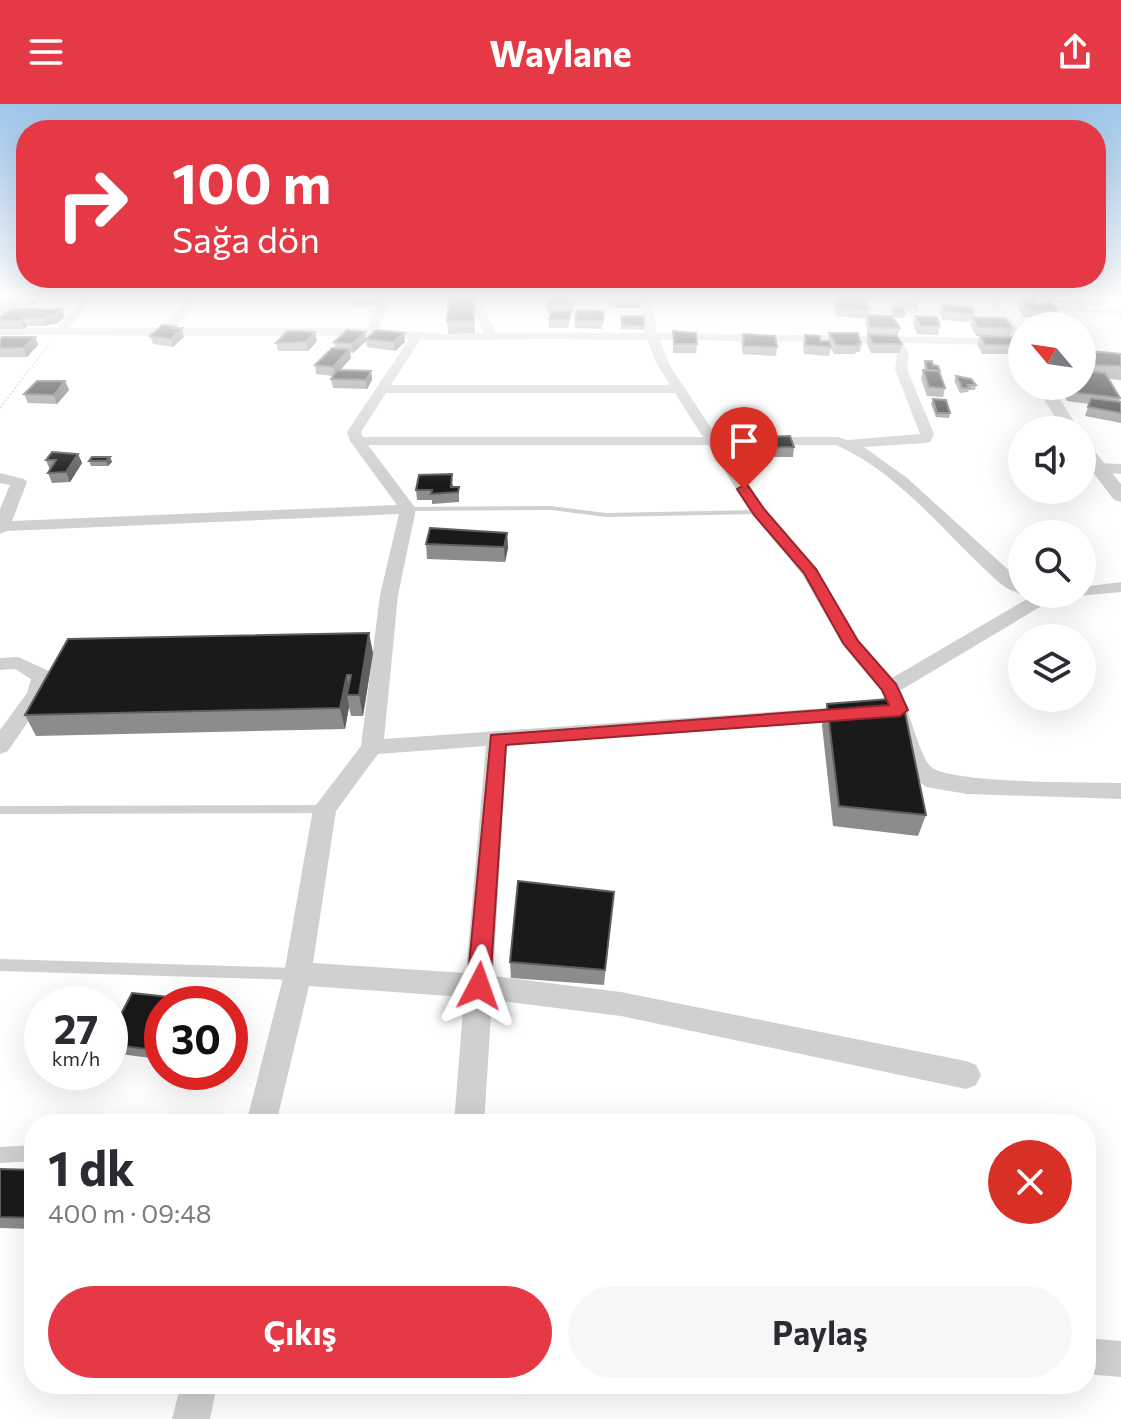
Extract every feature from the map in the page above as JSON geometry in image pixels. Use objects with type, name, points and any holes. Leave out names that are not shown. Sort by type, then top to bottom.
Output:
[{"type":"street","points":[[263,1114],[298,974],[325,809],[372,747],[389,595],[408,509],[357,441],[354,432],[401,360]]},
{"type":"street","points":[[662,360],[759,512],[810,572],[851,643],[890,688],[919,769],[934,781],[967,786],[1121,791]]},
{"type":"street","points":[[357,441],[712,443],[794,440],[848,444],[925,439],[927,434],[901,369],[902,360]]},
{"type":"street","points":[[382,389],[678,389]]},
{"type":"street","points":[[848,444],[884,469],[1008,581]]},
{"type":"street","points":[[1096,468],[1121,469]]},
{"type":"street","points":[[1096,468],[1121,496]]},
{"type":"street","points":[[0,478],[19,482],[1,528],[408,509]]},
{"type":"street","points":[[1096,590],[1121,587]]},
{"type":"street","points":[[890,688],[1010,608]]},
{"type":"street","points":[[0,664],[18,663],[42,676],[37,694],[0,746]]},
{"type":"street","points":[[372,747],[900,710]]},
{"type":"street","points":[[470,1114],[497,739]]},
{"type":"street","points":[[298,974],[479,986],[621,1004],[966,1075]]},
{"type":"street","points":[[1096,1357],[1121,1359]]},
{"type":"street","points":[[191,1419],[197,1394]]},
{"type":"lane","points":[[408,509],[551,508],[606,515],[759,512]]},
{"type":"lane","points":[[0,810],[325,809]]},
{"type":"lane","points":[[0,965],[298,974]]},
{"type":"lane","points":[[0,1155],[24,1154]]},
{"type":"path","points":[[0,408],[37,360]]},
{"type":"building","points":[[320,360],[339,360],[333,367],[315,365]]},
{"type":"building","points":[[1096,360],[1121,360],[1121,366],[1096,365]]},
{"type":"building","points":[[925,361],[932,361],[940,371],[927,370]]},
{"type":"building","points":[[337,370],[371,371],[366,380],[331,379]]},
{"type":"building","points":[[923,370],[939,371],[945,388],[929,387]]},
{"type":"building","points":[[1096,372],[1105,373],[1120,398],[1096,395]]},
{"type":"building","points":[[956,376],[971,379],[976,385],[962,388]]},
{"type":"building","points":[[37,381],[65,381],[54,395],[24,394]]},
{"type":"building","points":[[933,399],[946,400],[950,413],[937,413]]},
{"type":"building","points":[[1096,399],[1121,402],[1121,413],[1088,407],[1090,400]]},
{"type":"building","points":[[790,436],[794,447],[753,448],[751,443],[765,443],[763,437]]},
{"type":"building","points":[[52,452],[78,454],[66,472],[48,473],[56,460],[46,460]]},
{"type":"building","points":[[92,457],[110,457],[106,461],[89,461]]},
{"type":"building","points":[[452,474],[451,487],[459,487],[458,492],[431,494],[432,490],[416,490],[419,475]]},
{"type":"building","points":[[430,528],[507,533],[504,547],[426,544]]},
{"type":"building","points":[[369,633],[359,695],[347,695],[351,675],[347,675],[340,708],[25,715],[68,639]]},
{"type":"building","points":[[902,698],[926,815],[839,806],[827,704]]},
{"type":"building","points":[[518,881],[614,892],[605,970],[510,962]]},
{"type":"building","points":[[132,993],[144,994],[144,1049],[128,1047],[128,1001]]},
{"type":"building","points":[[0,1169],[24,1170],[24,1218],[0,1217]]},
{"type":"route","points":[[479,986],[497,739],[900,710],[890,688],[851,643],[810,572],[759,512],[744,489]]}]
